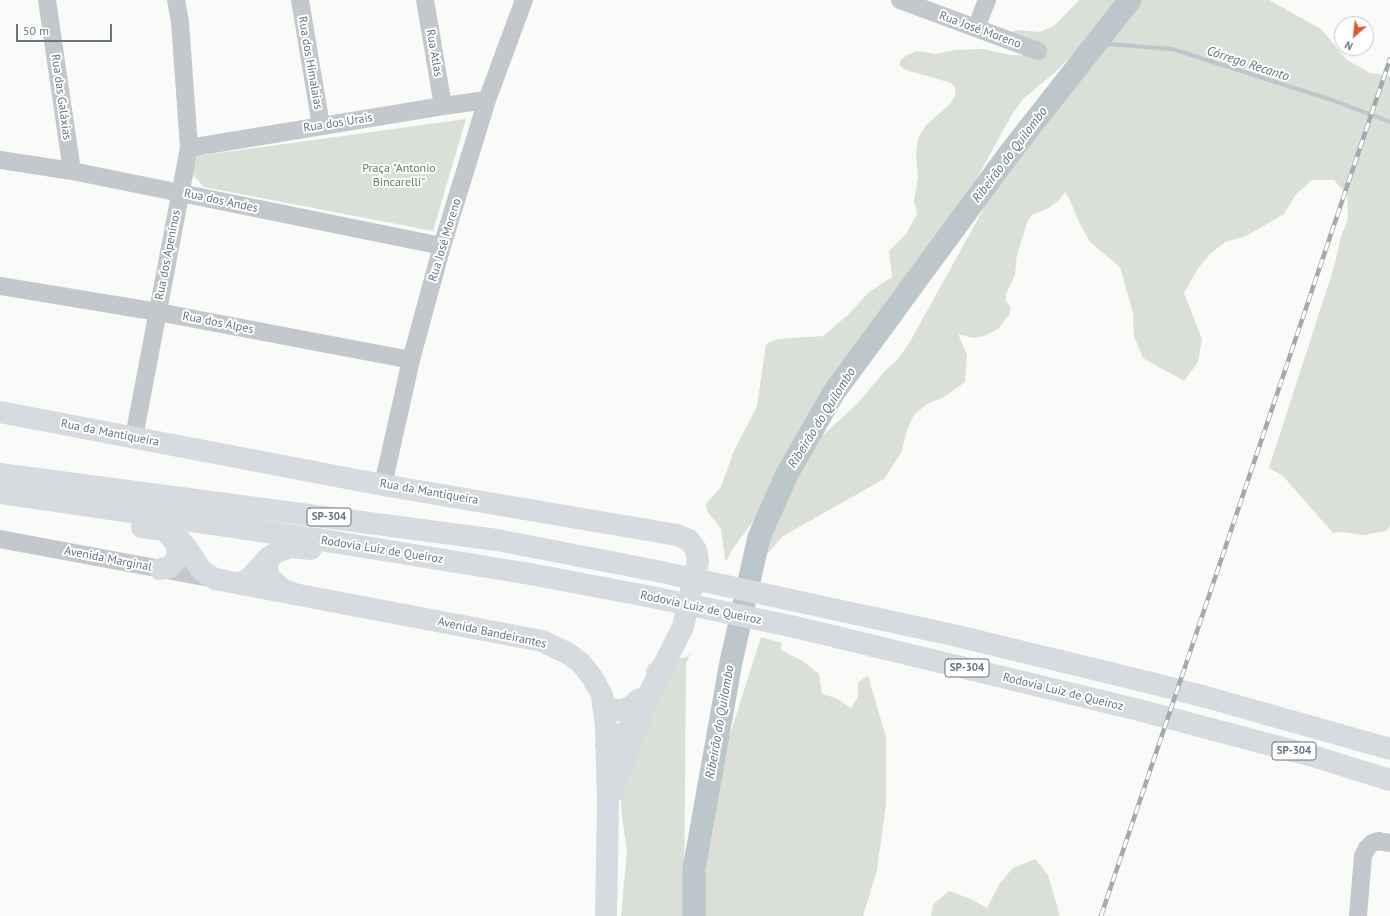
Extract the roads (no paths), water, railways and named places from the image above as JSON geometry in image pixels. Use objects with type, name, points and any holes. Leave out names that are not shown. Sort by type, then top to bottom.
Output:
[{"type":"main road","name":"Rua da Mantiqueira","points":[[0,412],[383,485],[677,535],[689,540],[696,550],[698,561],[683,627],[636,719],[628,730],[618,739],[606,740]]},
{"type":"main road","name":"Rodovia Luiz de Queiroz","points":[[0,474],[497,540],[657,571],[953,635],[1147,682],[1206,697],[1390,749]]},
{"type":"main road","name":"Rodovia Luiz de Queiroz","points":[[0,493],[322,540],[511,571],[652,597],[795,628],[1139,710],[1309,755],[1386,779]]},
{"type":"main road","points":[[0,505],[76,518],[164,530],[186,546],[202,571],[215,579]]},
{"type":"main road","points":[[160,569],[170,567],[176,560],[178,551],[175,542],[164,530]]},
{"type":"main road","points":[[240,584],[257,572],[268,558],[279,550],[291,547],[425,565],[511,571]]},
{"type":"main road","points":[[268,558],[267,569],[269,577],[282,589],[294,594]]},
{"type":"main road","name":"Avenida Bandeirantes","points":[[215,579],[542,641],[569,654],[581,663],[592,677],[602,695],[606,740],[608,804],[606,916]]},
{"type":"main road","points":[[603,706],[616,710],[623,710],[632,706],[638,700],[646,699],[646,709],[622,764],[608,804]]},
{"type":"street","name":"Rua das Galáxias","points":[[47,0],[72,171]]},
{"type":"street","name":"Rua dos Apeninos","points":[[134,437],[180,192],[190,148],[180,22],[176,0]]},
{"type":"street","name":"Rua dos Himalaias","points":[[300,0],[321,126]]},
{"type":"street","name":"Rua Atlas","points":[[425,0],[443,106]]},
{"type":"street","name":"Rua José Moreno","points":[[383,485],[411,360],[442,246],[487,100],[524,0]]},
{"type":"street","name":"Rua José Moreno","points":[[900,0],[1038,51]]},
{"type":"street","points":[[976,28],[987,0]]},
{"type":"street","name":"Rua dos Urais","points":[[190,148],[487,100]]},
{"type":"street","name":"Rua dos Andes","points":[[0,160],[72,171],[180,192],[442,246]]},
{"type":"street","name":"Rua dos Alpes","points":[[0,286],[158,312],[411,360]]},
{"type":"street","name":"Avenida Marginal","points":[[0,539],[215,579]]},
{"type":"street","points":[[1358,916],[1363,856],[1367,848],[1372,844],[1378,841],[1390,842]]},
{"type":"waterway","name":"Ribeirão do Quilombo","points":[[694,916],[694,869],[731,662],[759,537],[787,474],[834,392],[1012,150],[1130,0]]},
{"type":"waterway","name":"Córrego Recanto","points":[[1096,43],[1172,49],[1332,100],[1390,122]]},
{"type":"railway","points":[[1101,916],[1390,59]]},
{"type":"park label","name":"Praça \"Antonio Bincarelli\"","points":[[399,176]]}]
